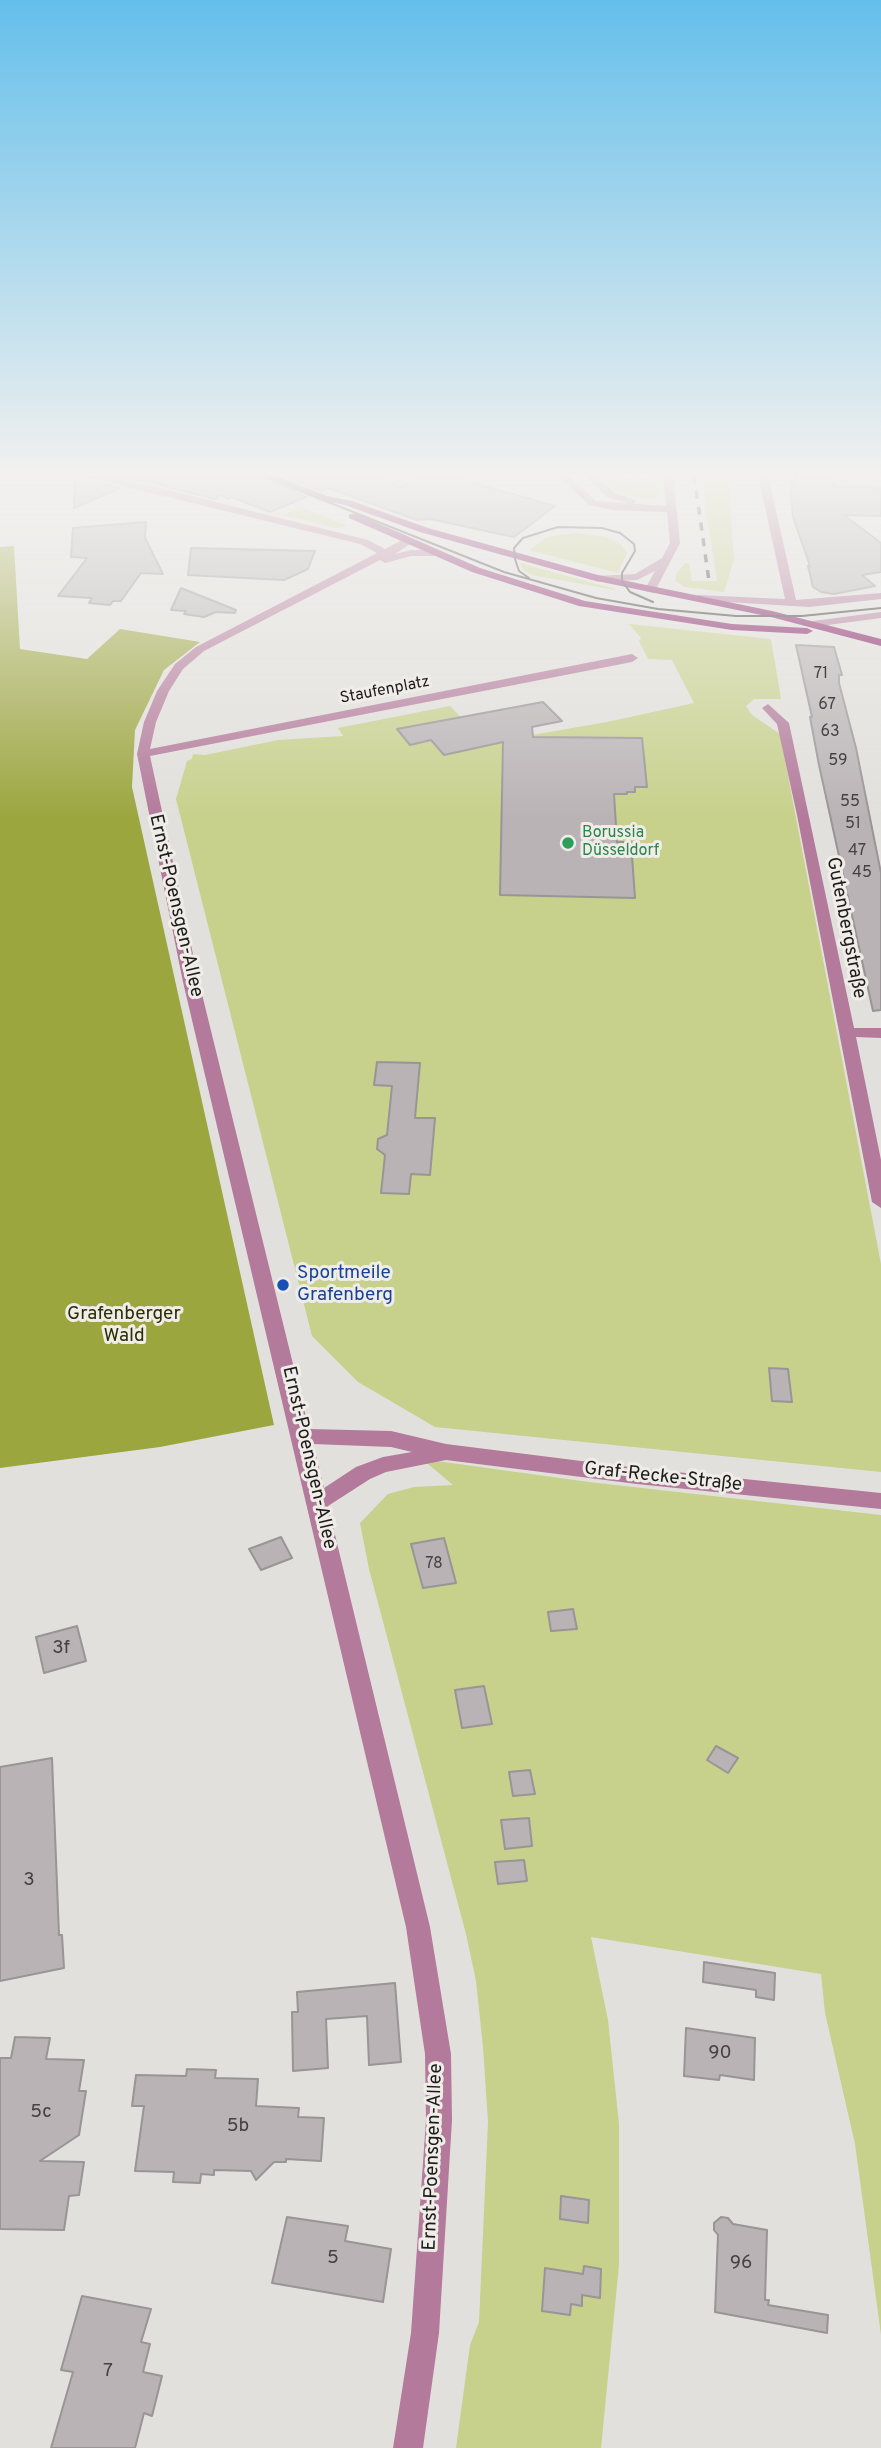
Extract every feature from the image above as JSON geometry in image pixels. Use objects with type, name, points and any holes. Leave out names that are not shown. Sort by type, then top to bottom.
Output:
[{"type":"main road","points":[[537,589],[564,599],[626,612],[732,627],[809,627]]},
{"type":"main road","points":[[643,589],[699,598],[881,644]]},
{"type":"street","name":"Ernst-Poensgen-Allee","points":[[314,589],[220,636],[186,660],[168,682],[156,704],[143,754],[191,982],[418,1927],[438,2054],[439,2120],[425,2333],[408,2448]]},
{"type":"street","points":[[788,589],[792,604]]},
{"type":"street","points":[[699,598],[792,604],[881,596]]},
{"type":"street","points":[[809,627],[881,615]]},
{"type":"street","name":"Staufenplatz","points":[[143,754],[632,658]]},
{"type":"street","name":"Gutenbergstraße","points":[[768,708],[783,723],[804,815],[881,1202]]},
{"type":"street","points":[[846,1032],[881,1033]]},
{"type":"street","name":"Graf-Recke-Straße","points":[[302,1436],[391,1438],[446,1452],[881,1502]]},
{"type":"street","name":"Graf-Recke-Straße","points":[[318,1502],[363,1473],[383,1465],[446,1452]]},
{"type":"green space","name":"Grafenberger Wald","points":[[0,589],[17,589],[20,649],[87,659],[120,629],[200,642],[164,670],[135,730],[132,787],[274,1425],[160,1447],[0,1468]]},
{"type":"green space","points":[[702,589],[725,589],[724,592]]},
{"type":"green space","points":[[629,624],[771,639],[781,699],[754,699],[746,706],[752,715],[780,734],[881,1264],[881,1472],[435,1427],[358,1382],[312,1336],[176,799],[187,761],[192,759],[193,754],[205,755],[278,740],[343,736],[338,728],[450,706],[486,743],[607,722],[694,703],[672,660],[648,659],[639,641],[641,638]]},
{"type":"green space","points":[[422,1459],[589,1482],[881,1515],[881,2335],[855,2144],[825,2013],[821,1974],[591,1937],[608,2020],[619,2124],[619,2265],[601,2448],[456,2448],[470,2345],[479,2322],[488,2122],[483,2047],[476,1981],[466,1934],[369,1569],[360,1523],[388,1494],[414,1487],[453,1485]]},
{"type":"building","points":[[63,589],[129,589],[121,601],[113,601],[110,605],[89,603],[92,598],[58,596]]},
{"type":"building","points":[[180,589],[184,589],[236,610],[235,613],[216,612],[204,617],[184,614],[186,611],[171,610]]},
{"type":"building","points":[[817,589],[858,589],[834,594]]},
{"type":"building","points":[[796,645],[834,647],[842,675],[839,675],[839,683],[856,748],[881,873],[881,1010],[873,1011],[819,765],[812,717]]},
{"type":"building","points":[[543,702],[562,721],[532,727],[533,737],[642,738],[647,787],[635,787],[635,792],[627,794],[614,794],[617,842],[631,842],[635,898],[500,895],[503,742],[444,755],[431,740],[410,745],[397,729]]},
{"type":"building","points":[[377,1062],[420,1063],[415,1118],[435,1118],[430,1175],[411,1174],[409,1194],[381,1193],[385,1155],[377,1149],[378,1139],[387,1135],[392,1086],[374,1085]]},
{"type":"building","points":[[769,1368],[788,1369],[792,1402],[772,1401]]},
{"type":"building","points":[[281,1537],[292,1558],[261,1570],[249,1549]]},
{"type":"building","points":[[444,1538],[456,1583],[423,1588],[411,1544]]},
{"type":"building","points":[[573,1609],[577,1629],[551,1631],[548,1612]]},
{"type":"building","points":[[77,1626],[86,1661],[44,1673],[36,1637]]},
{"type":"building","points":[[484,1686],[492,1724],[462,1728],[455,1690]]},
{"type":"building","points":[[716,1746],[738,1758],[728,1773],[707,1760]]},
{"type":"building","points":[[52,1758],[59,1935],[62,1935],[64,1968],[0,1981],[0,1767]]},
{"type":"building","points":[[530,1770],[535,1794],[513,1796],[509,1772]]},
{"type":"building","points":[[529,1818],[532,1846],[505,1849],[501,1820]]},
{"type":"building","points":[[524,1860],[527,1881],[498,1884],[495,1862]]},
{"type":"building","points":[[704,1962],[775,1973],[774,2000],[756,1997],[756,1990],[703,1982]]},
{"type":"building","points":[[395,1983],[401,2062],[369,2065],[367,2016],[326,2019],[328,2068],[293,2071],[292,2012],[298,2012],[297,1992]]},
{"type":"building","points":[[686,2028],[755,2038],[754,2080],[720,2075],[719,2080],[684,2076]]},
{"type":"building","points":[[15,2037],[50,2038],[46,2059],[84,2060],[79,2091],[86,2091],[79,2135],[40,2161],[84,2162],[79,2195],[69,2196],[64,2230],[0,2229],[0,2058],[11,2058]]},
{"type":"building","points":[[187,2069],[216,2070],[215,2078],[258,2079],[256,2106],[299,2108],[298,2117],[324,2118],[321,2161],[286,2159],[286,2162],[274,2162],[256,2180],[251,2171],[214,2170],[214,2175],[201,2174],[200,2183],[173,2182],[174,2172],[135,2171],[144,2106],[132,2106],[136,2075],[186,2076]]},
{"type":"building","points":[[561,2196],[589,2200],[588,2223],[560,2219]]},
{"type":"building","points":[[287,2217],[348,2226],[345,2241],[391,2249],[383,2302],[272,2283]]},
{"type":"building","points":[[721,2217],[728,2218],[733,2224],[767,2230],[765,2300],[769,2300],[768,2305],[828,2315],[827,2333],[715,2312],[718,2235],[714,2230],[714,2223]]},
{"type":"building","points":[[584,2266],[601,2269],[600,2298],[582,2295],[582,2306],[571,2304],[570,2315],[542,2311],[545,2268],[583,2274]]},
{"type":"building","points":[[82,2296],[151,2309],[141,2342],[150,2344],[143,2372],[162,2376],[152,2416],[144,2413],[135,2448],[51,2448],[73,2372],[61,2370]]},
{"type":"tram line","points":[[565,589],[596,598],[658,609],[736,616],[802,616],[881,608]]},
{"type":"tram line","points":[[628,589],[653,602]]},
{"type":"place","name":"Borussia Düsseldorf","points":[[568,843]]},
{"type":"place","name":"Sportmeile Grafenberg","points":[[283,1285]]}]
